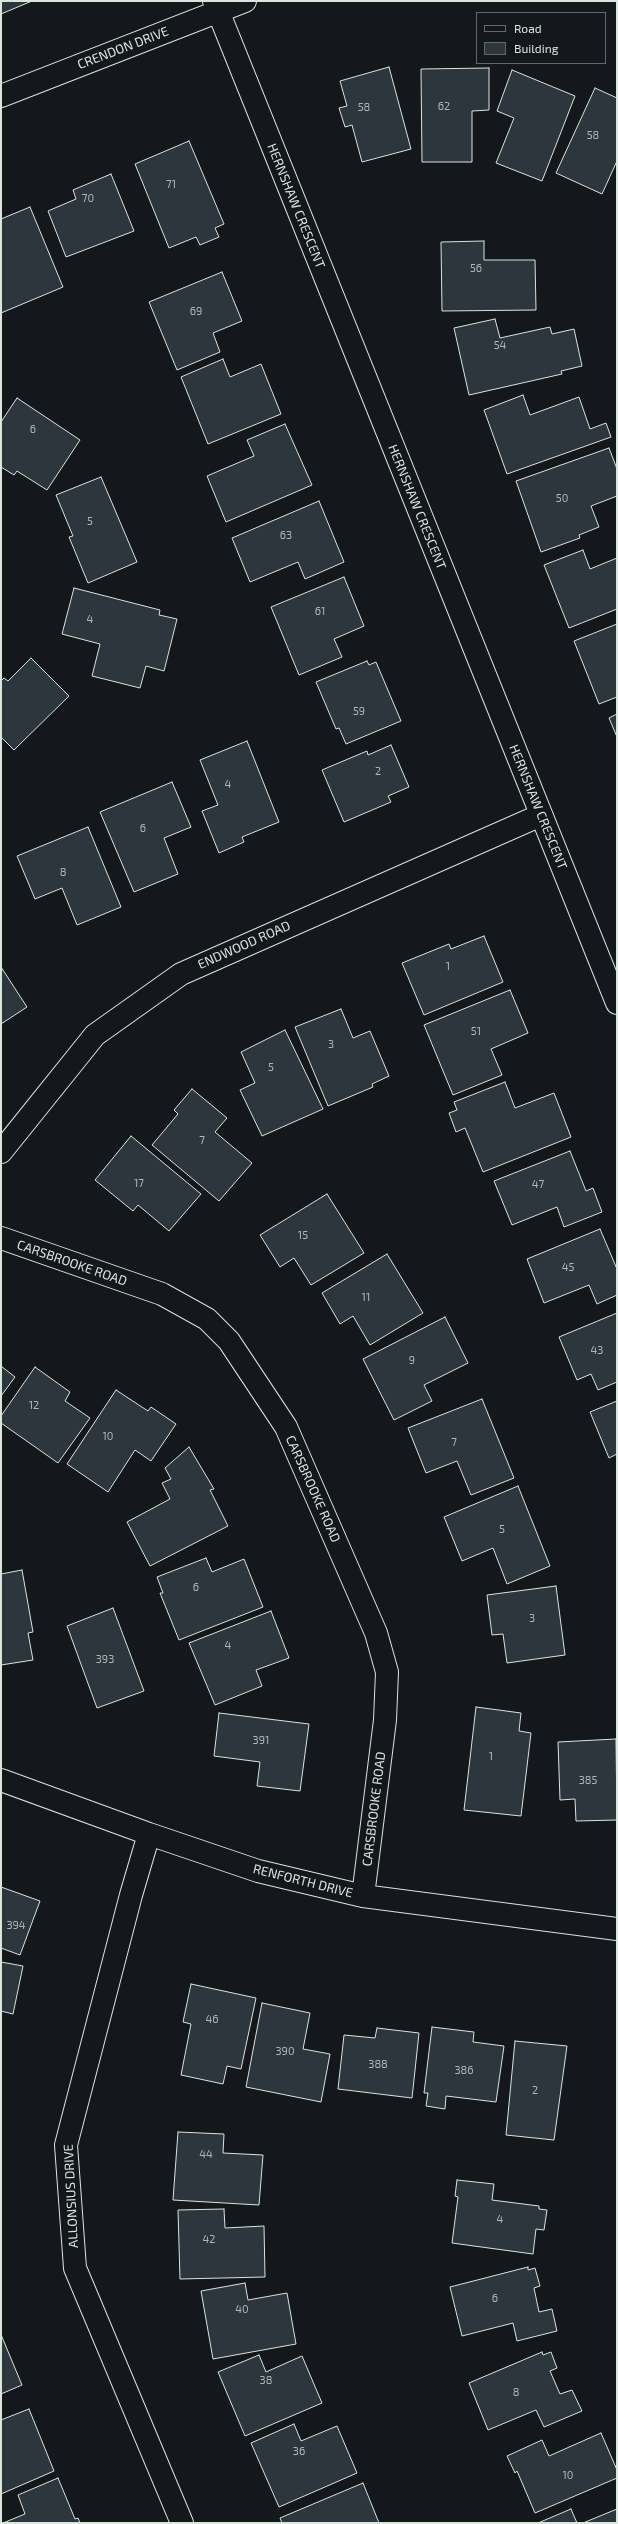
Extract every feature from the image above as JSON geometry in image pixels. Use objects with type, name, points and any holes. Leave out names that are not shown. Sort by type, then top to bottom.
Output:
[{"type":"street","name":"CRENDON DRIVE","points":[[1,96],[216,6],[245,1]]},
{"type":"street","name":"HERNSHAW CRESCENT","points":[[216,6],[617,1003]]},
{"type":"street","name":"ENDWOOD ROAD","points":[[1,1152],[95,1035],[181,974],[541,815]]},
{"type":"street","name":"CARSBROOKE ROAD","points":[[1,1238],[162,1294],[207,1319],[230,1341],[286,1427],[376,1633],[387,1672],[385,1720],[363,1896]]},
{"type":"street","name":"RENFORTH DRIVE","points":[[1,1780],[149,1834],[258,1871],[363,1896],[617,1929]]},
{"type":"street","name":"ALLONSIUS DRIVE","points":[[149,1834],[131,1895],[66,2145],[75,2268],[182,2523]]},
{"type":"building","points":[[1,1],[32,1],[1,14]]},
{"type":"building","points":[[389,67],[411,149],[362,162],[352,125],[345,127],[339,108],[347,106],[340,81]]},
{"type":"building","points":[[489,68],[489,110],[472,111],[472,162],[422,162],[421,69]]},
{"type":"building","points":[[512,70],[575,96],[542,181],[496,163],[514,118],[497,111]]},
{"type":"building","points":[[595,88],[617,98],[617,161],[602,194],[556,173]]},
{"type":"building","points":[[189,141],[224,224],[215,228],[219,237],[200,245],[196,237],[169,248],[135,164]]},
{"type":"building","points":[[111,174],[134,231],[66,257],[48,211],[76,199],[73,190]]},
{"type":"building","points":[[30,207],[63,287],[1,313],[1,219]]},
{"type":"building","points":[[484,241],[484,260],[535,260],[536,310],[442,311],[441,242]]},
{"type":"building","points":[[222,272],[242,321],[213,333],[220,352],[177,370],[149,302]]},
{"type":"building","points":[[495,319],[500,338],[550,327],[552,334],[574,329],[582,366],[561,371],[562,374],[469,395],[454,328]]},
{"type":"building","points":[[223,359],[230,377],[261,364],[281,414],[208,444],[181,377]]},
{"type":"building","points":[[523,395],[530,415],[579,397],[590,429],[606,423],[611,437],[507,474],[484,410]]},
{"type":"building","points":[[17,398],[80,440],[47,490],[17,471],[14,475],[1,467],[1,422]]},
{"type":"building","points":[[285,424],[312,485],[226,522],[207,476],[254,456],[247,440]]},
{"type":"building","points":[[609,448],[617,469],[617,496],[591,506],[599,527],[579,535],[580,538],[541,552],[516,481]]},
{"type":"building","points":[[101,477],[137,562],[88,583],[69,537],[73,536],[56,495]]},
{"type":"building","points":[[319,501],[344,562],[305,579],[298,562],[250,582],[232,538]]},
{"type":"building","points":[[583,550],[590,569],[617,558],[617,609],[569,628],[544,565]]},
{"type":"building","points":[[344,577],[364,626],[334,639],[342,657],[299,675],[271,607]]},
{"type":"building","points":[[74,588],[160,610],[159,615],[177,619],[164,671],[146,666],[140,688],[92,676],[100,644],[62,634]]},
{"type":"building","points":[[617,624],[617,697],[599,704],[574,641]]},
{"type":"building","points":[[31,658],[69,696],[14,750],[1,737],[1,681],[4,678],[8,681]]},
{"type":"building","points":[[367,661],[369,665],[376,662],[401,721],[346,744],[339,728],[336,729],[316,682]]},
{"type":"building","points":[[617,714],[617,737],[609,718]]},
{"type":"building","points":[[247,741],[279,822],[242,837],[244,842],[219,853],[202,811],[218,805],[200,760]]},
{"type":"building","points":[[391,745],[409,787],[388,796],[391,802],[344,822],[322,770],[367,751],[368,755]]},
{"type":"building","points":[[172,782],[191,827],[164,838],[178,874],[134,892],[100,812]]},
{"type":"building","points":[[88,827],[121,907],[77,925],[62,888],[35,899],[17,856]]},
{"type":"building","points":[[484,936],[503,982],[424,1015],[402,963],[449,944],[451,949]]},
{"type":"building","points":[[1,967],[27,1007],[1,1024]]},
{"type":"building","points":[[510,990],[528,1033],[491,1049],[502,1075],[453,1095],[424,1025]]},
{"type":"building","points":[[341,1009],[353,1038],[370,1031],[389,1076],[372,1084],[373,1087],[328,1106],[295,1027]]},
{"type":"building","points":[[285,1030],[323,1109],[262,1136],[240,1090],[255,1083],[241,1052]]},
{"type":"building","points":[[505,1082],[515,1108],[554,1093],[571,1137],[483,1172],[465,1128],[456,1132],[449,1113],[457,1110],[454,1102]]},
{"type":"building","points":[[192,1089],[227,1118],[215,1132],[252,1163],[219,1201],[152,1145],[178,1114],[174,1110]]},
{"type":"building","points":[[131,1136],[201,1194],[169,1231],[138,1205],[133,1211],[95,1180]]},
{"type":"building","points":[[570,1151],[586,1191],[593,1188],[602,1212],[564,1227],[557,1207],[512,1225],[494,1181]]},
{"type":"building","points":[[327,1194],[364,1253],[311,1285],[294,1258],[280,1267],[260,1235]]},
{"type":"building","points":[[600,1229],[617,1269],[617,1295],[597,1304],[589,1285],[544,1303],[527,1259]]},
{"type":"building","points":[[387,1254],[423,1313],[370,1345],[353,1316],[340,1324],[322,1293]]},
{"type":"building","points":[[617,1313],[617,1382],[598,1390],[591,1374],[577,1380],[559,1337]]},
{"type":"building","points":[[445,1317],[468,1363],[424,1385],[432,1401],[394,1420],[363,1359]]},
{"type":"building","points":[[1,1366],[15,1377],[1,1396]]},
{"type":"building","points":[[35,1367],[70,1392],[65,1401],[90,1418],[58,1463],[1,1423],[1,1416]]},
{"type":"building","points":[[116,1390],[148,1411],[151,1407],[176,1424],[151,1461],[135,1450],[108,1492],[67,1464]]},
{"type":"building","points":[[482,1399],[514,1478],[471,1495],[457,1461],[426,1473],[408,1428]]},
{"type":"building","points":[[617,1401],[617,1454],[609,1458],[590,1412]]},
{"type":"building","points":[[189,1447],[214,1489],[210,1490],[228,1526],[150,1566],[127,1522],[170,1499],[162,1483],[171,1479],[165,1468]]},
{"type":"building","points":[[518,1486],[550,1566],[507,1584],[493,1548],[462,1561],[444,1517]]},
{"type":"building","points":[[206,1558],[212,1572],[244,1559],[263,1607],[179,1640],[160,1593],[163,1593],[157,1577]]},
{"type":"building","points":[[22,1570],[33,1632],[28,1633],[33,1660],[1,1665],[1,1574]]},
{"type":"building","points":[[556,1586],[565,1655],[507,1663],[503,1634],[492,1635],[487,1595]]},
{"type":"building","points":[[113,1608],[144,1691],[97,1708],[67,1626]]},
{"type":"building","points":[[271,1611],[289,1658],[256,1670],[262,1686],[215,1705],[189,1643]]},
{"type":"building","points":[[476,1707],[521,1713],[519,1731],[531,1733],[521,1816],[464,1810]]},
{"type":"building","points":[[219,1713],[309,1724],[300,1791],[257,1786],[260,1762],[214,1756]]},
{"type":"building","points":[[616,1739],[617,1820],[576,1821],[575,1799],[560,1800],[558,1742]]},
{"type":"building","points":[[1,1887],[40,1901],[20,1955],[1,1948]]},
{"type":"building","points":[[1,1962],[23,1966],[13,2014],[1,2011]]},
{"type":"building","points":[[191,1984],[256,1998],[241,2069],[227,2066],[223,2084],[181,2075],[191,2024],[183,2022]]},
{"type":"building","points":[[262,2003],[310,2013],[303,2049],[330,2054],[321,2102],[246,2087]]},
{"type":"building","points":[[432,2027],[474,2032],[473,2042],[504,2046],[496,2102],[446,2096],[445,2109],[426,2106],[428,2093],[424,2093]]},
{"type":"building","points":[[377,2028],[419,2033],[412,2098],[338,2089],[344,2035],[375,2038]]},
{"type":"building","points":[[515,2041],[567,2046],[554,2140],[506,2135]]},
{"type":"building","points":[[178,2132],[224,2134],[223,2153],[263,2155],[259,2205],[173,2200]]},
{"type":"building","points":[[457,2180],[494,2184],[492,2200],[539,2206],[539,2209],[547,2210],[544,2230],[536,2229],[533,2254],[452,2243],[458,2197],[455,2196]]},
{"type":"building","points":[[224,2209],[225,2228],[264,2226],[265,2277],[180,2279],[178,2210]]},
{"type":"building","points":[[528,2267],[528,2270],[535,2268],[540,2286],[534,2288],[539,2312],[552,2309],[557,2331],[517,2341],[513,2323],[462,2336],[450,2287]]},
{"type":"building","points":[[245,2283],[248,2300],[287,2293],[296,2344],[213,2359],[201,2291]]},
{"type":"building","points":[[2,2337],[22,2385],[1,2394],[1,2338]]},
{"type":"building","points":[[542,2352],[543,2355],[551,2352],[557,2368],[550,2371],[560,2394],[572,2390],[582,2411],[544,2427],[536,2410],[488,2430],[469,2383]]},
{"type":"building","points":[[259,2355],[266,2372],[302,2356],[322,2403],[245,2436],[218,2372]]},
{"type":"building","points":[[29,2409],[54,2471],[1,2494],[1,2420]]},
{"type":"building","points":[[294,2424],[301,2441],[337,2426],[357,2473],[279,2507],[251,2443]]},
{"type":"building","points":[[601,2433],[617,2470],[617,2478],[535,2513],[517,2471],[515,2473],[507,2456],[542,2440],[549,2456]]},
{"type":"building","points":[[58,2478],[75,2519],[78,2518],[80,2523],[3,2523],[25,2514],[18,2495]]},
{"type":"building","points":[[363,2483],[379,2523],[282,2523],[280,2518]]},
{"type":"building","points":[[571,2509],[577,2523],[538,2523]]},
{"type":"building","points":[[617,2509],[617,2523],[583,2523]]}]
